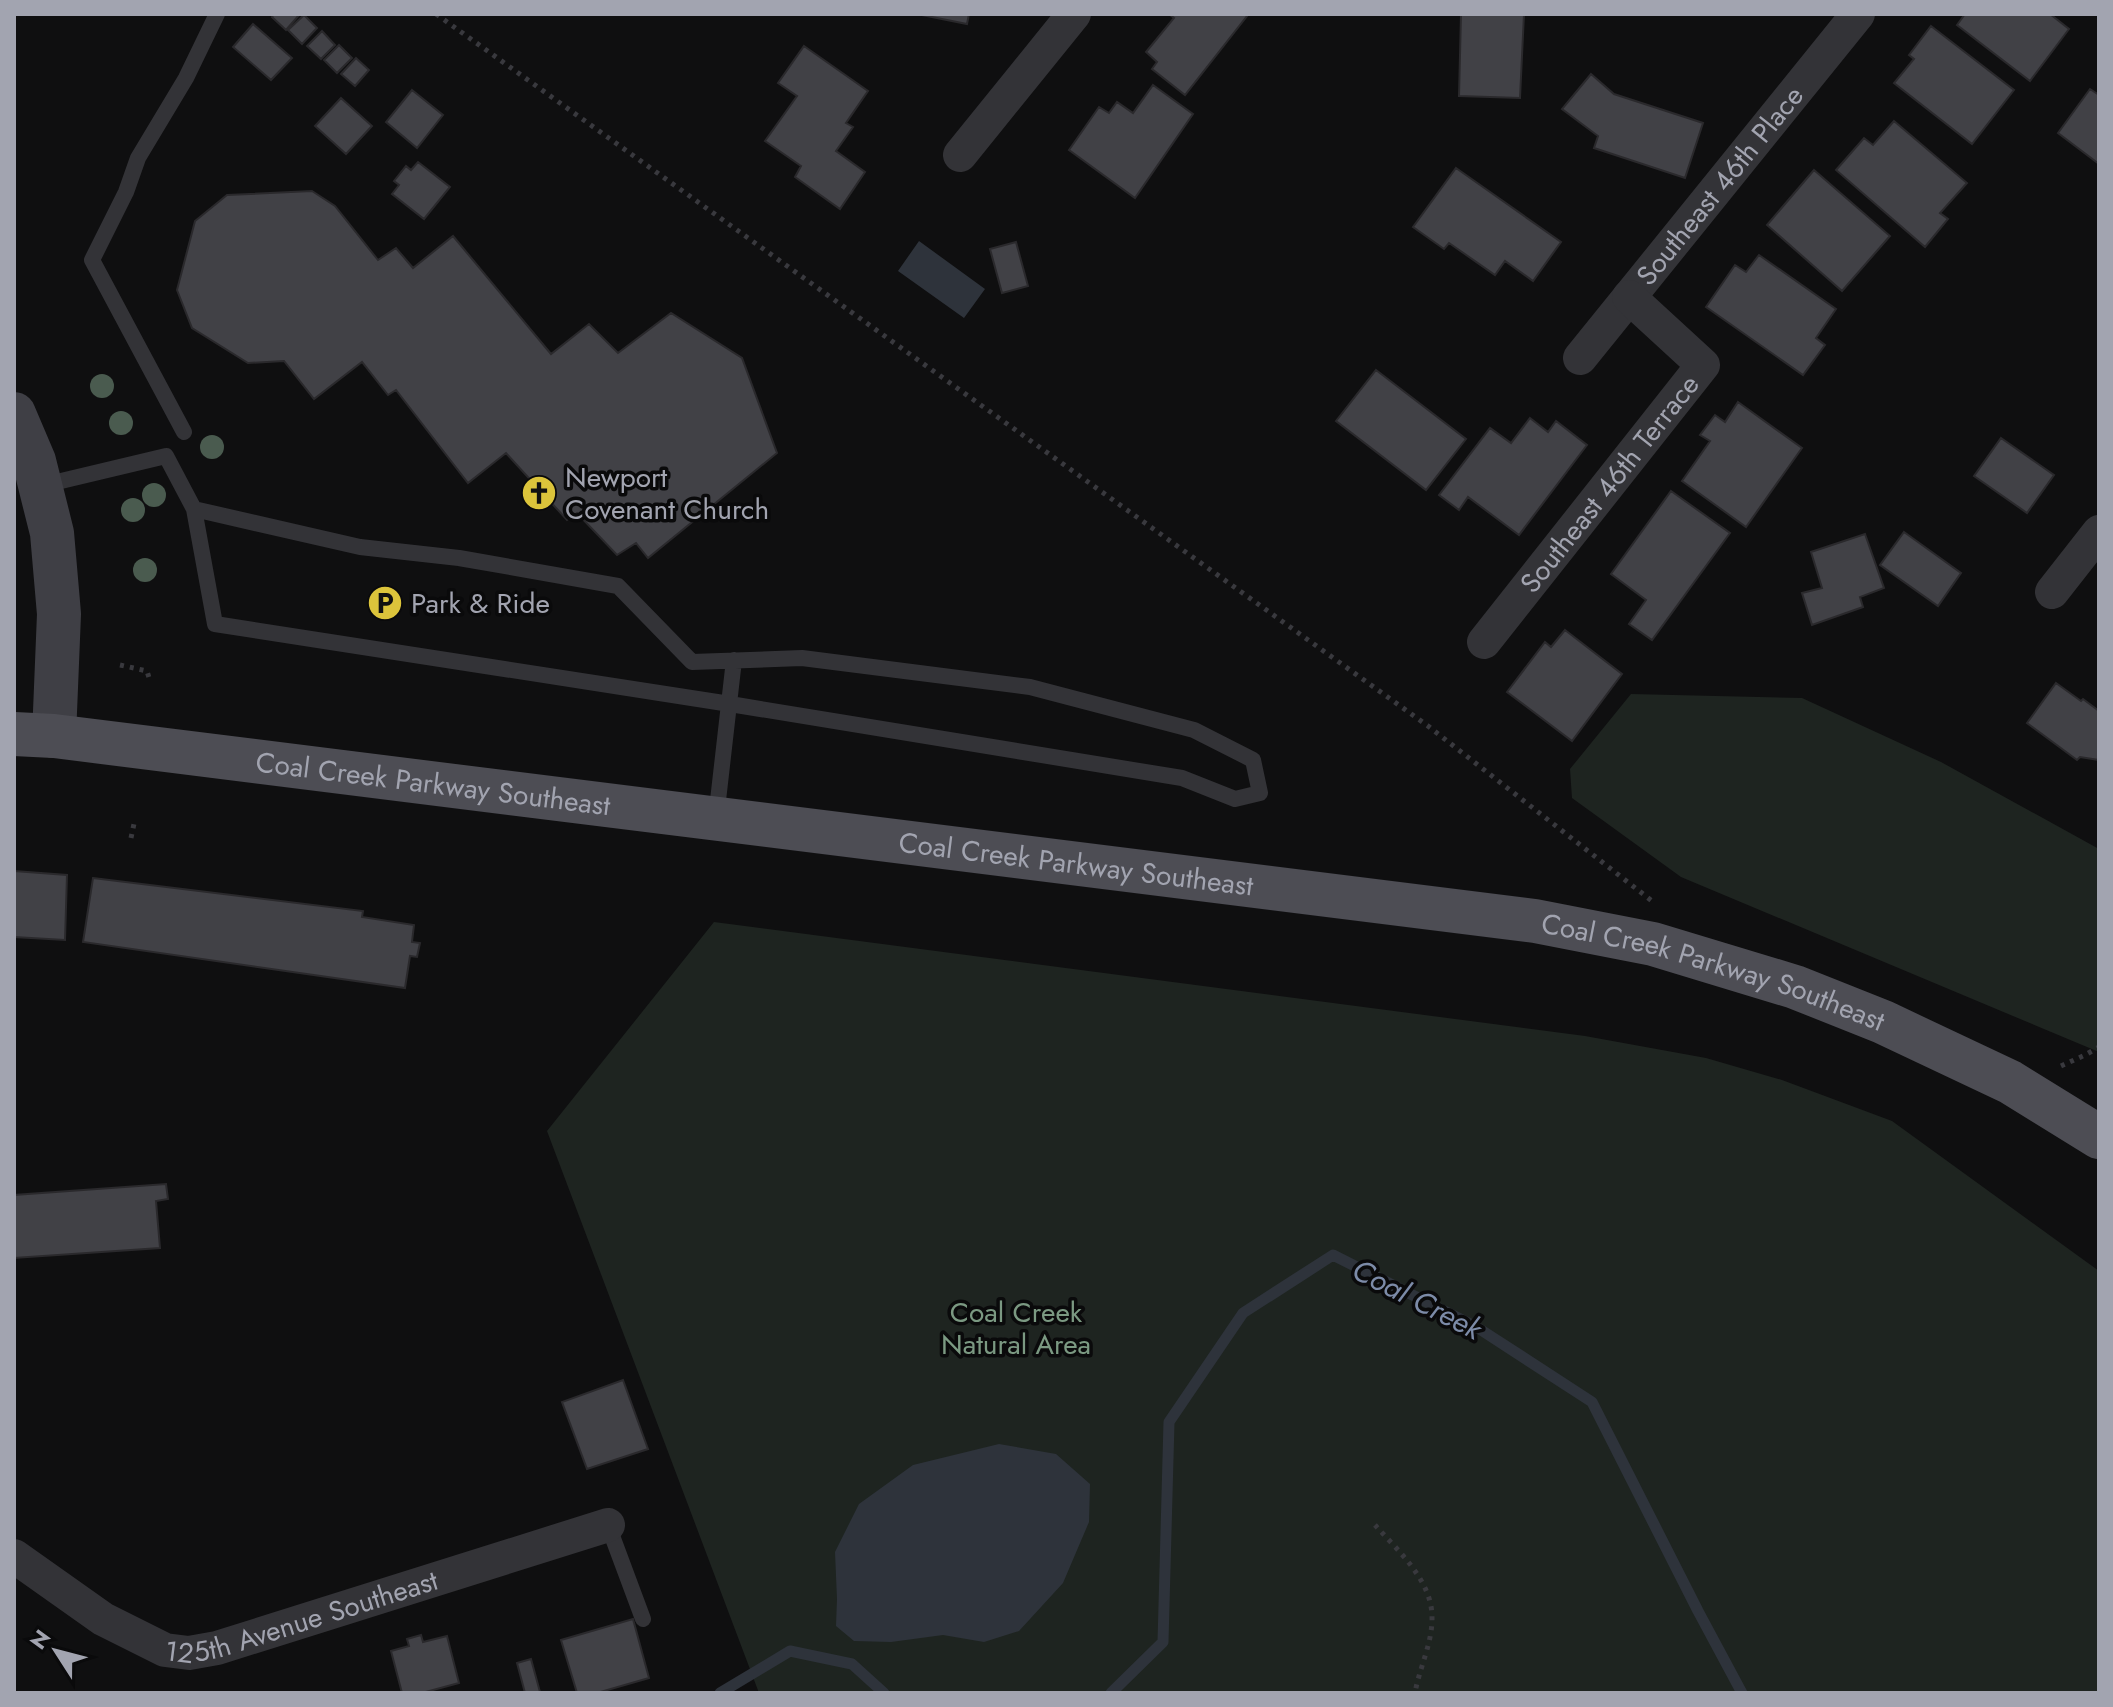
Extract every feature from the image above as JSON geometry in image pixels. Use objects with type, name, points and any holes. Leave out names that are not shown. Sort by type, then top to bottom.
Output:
[{"type":"main road","points":[[14,414],[34,461],[52,533],[59,614],[34,735]]},
{"type":"main road","name":"Coal Creek Parkway Southeast","points":[[34,735],[1535,921],[1653,944],[1795,987],[1883,1022],[2010,1082],[2099,1137]]},
{"type":"street","points":[[960,155],[1074,14]]},
{"type":"street","name":"Southeast 46th Place","points":[[1580,358],[1858,14]]},
{"type":"street","name":"Southeast 46th Terrace","points":[[1484,642],[1703,365],[1629,297]]},
{"type":"street","points":[[2052,592],[2099,532]]},
{"type":"street","name":"125th Avenue Southeast","points":[[14,1556],[103,1619],[165,1650],[189,1653],[217,1648],[608,1525]]},
{"type":"lane","points":[[184,432],[92,260],[126,192],[138,158],[186,78],[217,14]]},
{"type":"lane","points":[[40,486],[166,456],[194,509],[215,624],[1182,778],[1235,799],[1260,793],[1253,760],[1194,730],[1030,687],[802,658],[692,662],[618,586],[459,558],[360,547],[194,509]]},
{"type":"lane","points":[[716,819],[734,660]]},
{"type":"lane","points":[[608,1525],[643,1619]]},
{"type":"path","points":[[436,14],[1428,726],[1656,904]]},
{"type":"path","points":[[120,665],[147,671],[150,681]]},
{"type":"path","points":[[131,838],[135,819]]},
{"type":"path","points":[[2061,1066],[2099,1047]]},
{"type":"path","points":[[1375,1525],[1416,1571],[1428,1596],[1433,1618],[1415,1693]]},
{"type":"green space","points":[[1631,694],[1802,698],[1941,762],[2099,849],[2099,1052],[1681,877],[1572,798],[1570,769]]},
{"type":"green space","name":"Coal Creek Natural Area","points":[[714,922],[1585,1036],[1706,1058],[1782,1080],[1892,1121],[2099,1271],[2099,1693],[759,1693],[547,1131]]},
{"type":"shaded area","points":[[919,241],[985,289],[964,318],[898,271]]},
{"type":"shaded area","points":[[999,1444],[1056,1454],[1090,1484],[1089,1522],[1063,1583],[1019,1631],[984,1642],[943,1635],[891,1642],[854,1641],[836,1626],[835,1552],[859,1504],[913,1465]]},
{"type":"building","points":[[274,14],[300,14],[286,30],[272,17]]},
{"type":"building","points":[[917,14],[969,14],[967,24]]},
{"type":"building","points":[[1169,14],[1247,16],[1185,95],[1152,69],[1157,62],[1146,52],[1174,18]]},
{"type":"building","points":[[1461,14],[1524,14],[1520,98],[1459,96]]},
{"type":"building","points":[[1965,14],[2050,14],[2069,29],[2030,81],[1957,25]]},
{"type":"building","points":[[304,15],[317,28],[302,44],[288,30]]},
{"type":"building","points":[[253,24],[292,58],[271,80],[233,47]]},
{"type":"building","points":[[1931,26],[2014,90],[1972,144],[1894,83],[1914,59],[1909,55]]},
{"type":"building","points":[[322,31],[335,45],[321,59],[307,46]]},
{"type":"building","points":[[339,45],[352,58],[337,73],[324,60]]},
{"type":"building","points":[[804,46],[868,91],[846,123],[853,127],[836,151],[865,172],[840,209],[795,177],[801,166],[765,141],[797,96],[778,83]]},
{"type":"building","points":[[356,58],[369,70],[355,86],[341,74]]},
{"type":"building","points":[[1591,74],[1614,94],[1703,123],[1685,178],[1594,148],[1598,136],[1562,109]]},
{"type":"building","points":[[1153,85],[1193,114],[1135,198],[1069,150],[1099,107],[1109,113],[1117,102],[1133,113]]},
{"type":"building","points":[[2090,89],[2099,95],[2099,164],[2058,133]]},
{"type":"building","points":[[412,90],[443,115],[417,148],[386,122]]},
{"type":"building","points":[[341,98],[372,126],[346,154],[315,126]]},
{"type":"building","points":[[1894,121],[1967,183],[1940,213],[1948,219],[1925,247],[1836,170],[1864,138],[1873,145]]},
{"type":"building","points":[[418,162],[450,187],[424,219],[392,194],[399,185],[394,181],[406,166],[411,170]]},
{"type":"building","points":[[1456,168],[1561,242],[1533,281],[1505,261],[1495,275],[1449,243],[1444,249],[1413,227]]},
{"type":"building","points":[[1814,170],[1890,236],[1842,291],[1767,225]]},
{"type":"building","points":[[312,191],[335,206],[378,260],[396,248],[413,268],[453,236],[551,354],[589,324],[618,353],[671,313],[742,358],[777,453],[648,558],[636,543],[617,555],[577,513],[567,520],[506,453],[468,483],[396,390],[388,395],[362,362],[314,399],[284,361],[248,363],[192,328],[177,290],[195,221],[227,195]]},
{"type":"building","points":[[1016,242],[1028,286],[1002,293],[990,249]]},
{"type":"building","points":[[1759,255],[1836,309],[1816,338],[1825,345],[1803,375],[1706,307],[1735,265],[1746,272]]},
{"type":"building","points":[[1376,370],[1466,439],[1426,490],[1336,421]]},
{"type":"building","points":[[1738,402],[1802,448],[1746,527],[1682,481],[1710,441],[1700,435],[1715,415],[1725,422]]},
{"type":"building","points":[[1530,418],[1548,432],[1556,421],[1587,445],[1519,535],[1468,497],[1459,510],[1439,495],[1490,428],[1511,443]]},
{"type":"building","points":[[2001,438],[2054,475],[2027,513],[1974,476]]},
{"type":"building","points":[[1671,491],[1730,533],[1652,640],[1629,624],[1646,600],[1611,574]]},
{"type":"building","points":[[1904,532],[1961,573],[1938,606],[1880,565]]},
{"type":"building","points":[[1865,534],[1884,588],[1860,597],[1863,607],[1812,625],[1802,593],[1822,588],[1811,552]]},
{"type":"building","points":[[1565,630],[1622,674],[1572,741],[1507,692],[1545,642],[1551,647]]},
{"type":"building","points":[[2056,683],[2099,711],[2099,760],[2080,757],[2077,760],[2027,723]]},
{"type":"building","points":[[14,871],[67,875],[65,940],[14,937]]},
{"type":"building","points":[[93,878],[363,911],[362,917],[414,925],[412,942],[420,943],[417,957],[410,956],[405,988],[83,942]]},
{"type":"building","points":[[166,1184],[168,1199],[156,1201],[160,1248],[14,1258],[14,1195]]},
{"type":"building","points":[[623,1380],[648,1449],[587,1469],[562,1402]]},
{"type":"building","points":[[633,1619],[649,1678],[597,1693],[577,1693],[561,1640]]},
{"type":"building","points":[[421,1635],[423,1642],[447,1636],[459,1683],[422,1693],[402,1693],[391,1651],[409,1646],[407,1639]]},
{"type":"building","points":[[531,1659],[540,1692],[525,1693],[517,1663]]},
{"type":"waterway","name":"Coal Creek","points":[[1111,1693],[1163,1642],[1169,1422],[1243,1313],[1333,1255],[1478,1328],[1592,1402],[1742,1693]]},
{"type":"waterway","name":"Coal Creek","points":[[720,1693],[790,1651],[852,1664],[884,1693]]},
{"type":"place","name":"Newport Covenant Church","points":[[539,493]]},
{"type":"place","name":"Park & Ride","points":[[385,603]]}]
